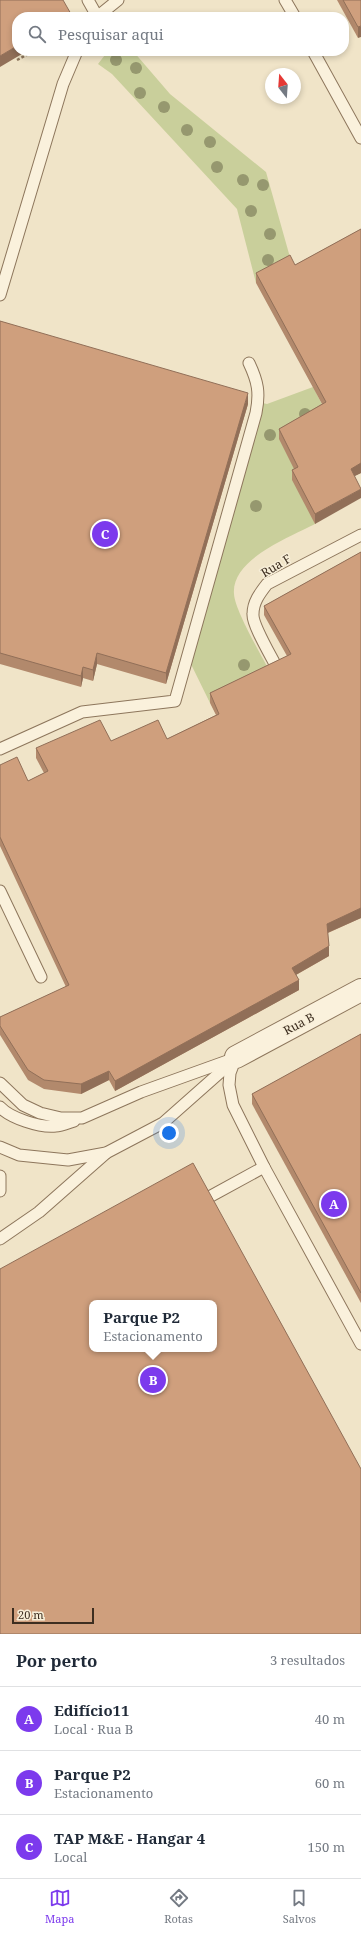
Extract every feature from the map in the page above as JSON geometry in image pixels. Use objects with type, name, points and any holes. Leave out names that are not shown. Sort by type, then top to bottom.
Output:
[{"type":"street","name":"Rua B","points":[[236,1057],[361,990]]},
{"type":"lane","points":[[88,0],[94,12]]},
{"type":"lane","points":[[103,12],[118,0]]},
{"type":"lane","points":[[286,0],[292,12]]},
{"type":"lane","points":[[0,295],[63,84],[75,56]]},
{"type":"lane","points":[[316,56],[361,138]]},
{"type":"lane","points":[[0,749],[82,712],[175,701],[256,413],[259,397],[257,383],[249,363]]},
{"type":"lane","name":"Rua F","points":[[278,670],[258,630],[253,615],[257,597],[268,584],[361,535]]},
{"type":"lane","points":[[0,891],[41,977]]},
{"type":"lane","points":[[0,1107],[21,1120],[38,1125],[56,1126],[82,1118],[141,1092],[236,1057]]},
{"type":"lane","points":[[0,1239],[39,1212],[106,1153],[163,1123],[236,1057]]},
{"type":"lane","points":[[236,1057],[230,1073],[233,1105],[264,1167],[361,1344]]},
{"type":"lane","points":[[0,1083],[23,1105],[40,1113],[61,1118],[82,1118]]},
{"type":"lane","points":[[0,1147],[19,1155],[68,1160],[106,1153]]},
{"type":"lane","points":[[194,1206],[264,1167]]},
{"type":"lane","points":[[0,1176],[0,1190]]},
{"type":"path","points":[[17,60],[25,56]]},
{"type":"green space","points":[[104,56],[137,56],[170,94],[266,172],[295,275],[256,283],[237,209],[112,74],[98,64]]},
{"type":"green space","points":[[313,387],[326,412],[298,477],[315,524],[264,551],[252,560],[242,570],[236,581],[234,594],[239,611],[271,674],[210,703],[187,656],[258,402],[267,404]]},
{"type":"building","points":[[0,0],[63,0],[70,12],[12,12],[12,49],[0,56]]},
{"type":"building","points":[[343,0],[361,0],[361,26],[358,27]]},
{"type":"building","points":[[361,229],[361,463],[351,469],[361,489],[315,514],[292,470],[298,467],[279,429],[326,402],[256,273],[290,255],[295,265]]},
{"type":"building","points":[[0,321],[248,393],[166,673],[97,653],[93,670],[83,667],[81,676],[0,653]]},
{"type":"building","points":[[361,552],[361,908],[327,924],[329,946],[292,968],[299,980],[115,1081],[109,1071],[81,1084],[44,1080],[28,1070],[0,1026],[0,1017],[69,985],[0,837],[0,765],[17,757],[28,781],[48,771],[36,748],[100,720],[111,741],[158,720],[167,739],[219,714],[210,693],[291,654],[264,606]]},
{"type":"building","points":[[361,1034],[361,1293],[252,1094]]},
{"type":"building","points":[[193,1163],[361,1469],[361,1634],[0,1634],[0,1269]]},
{"type":"place","name":"TAP M&E - Hangar 4","points":[[105,534]]},
{"type":"place","name":"Edifício11","points":[[334,1204]]},
{"type":"place","name":"Parque P2","points":[[153,1380]]}]
